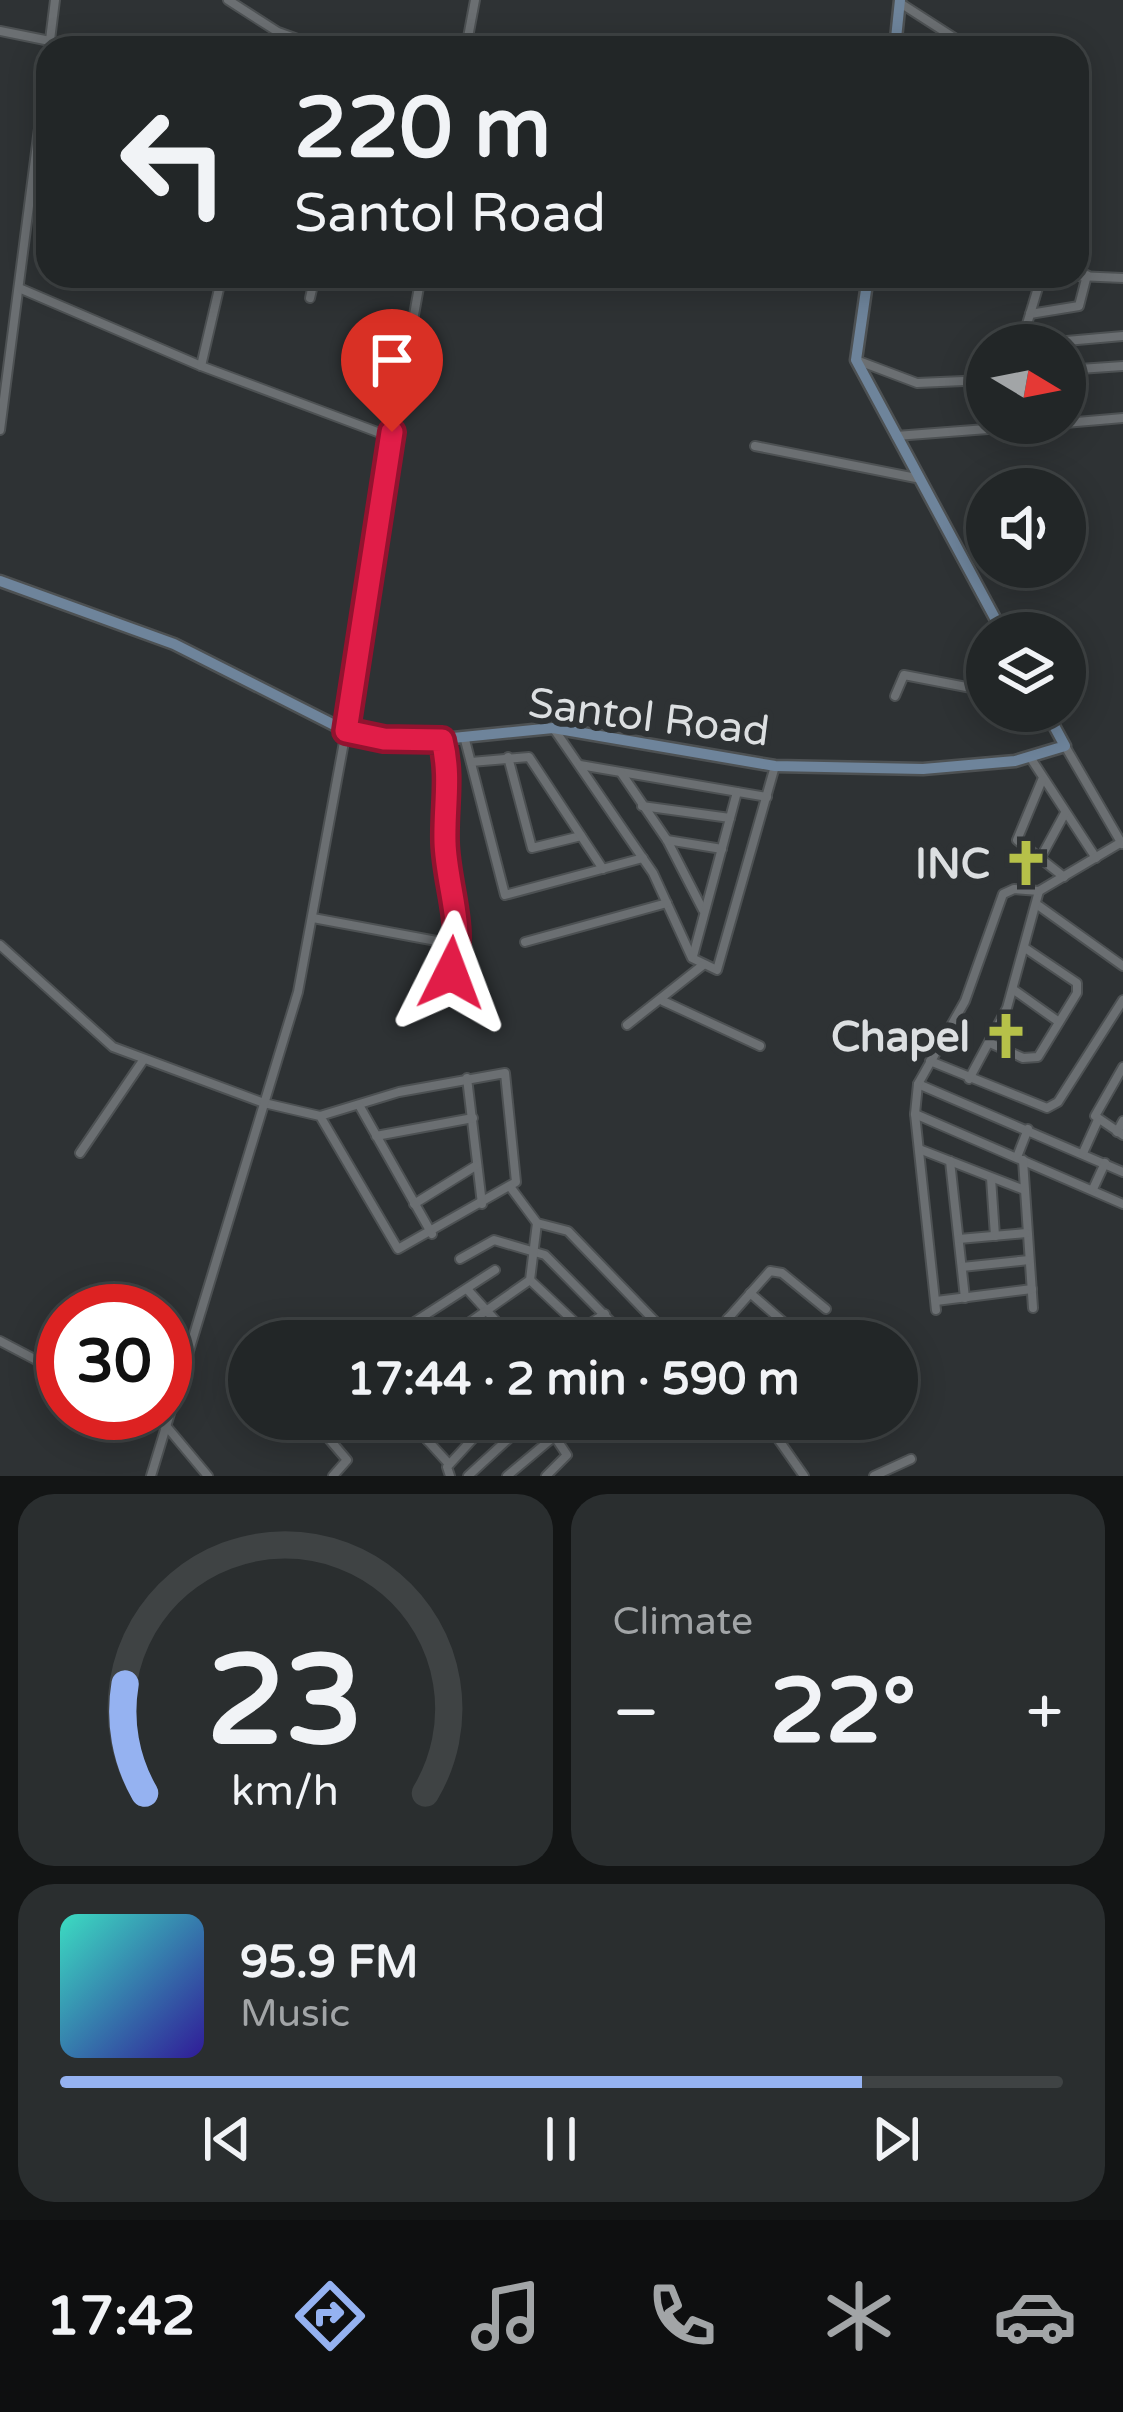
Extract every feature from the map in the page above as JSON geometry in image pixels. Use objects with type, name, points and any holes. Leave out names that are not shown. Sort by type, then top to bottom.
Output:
[{"type":"street","points":[[51,36],[55,0]]},
{"type":"street","points":[[228,0],[289,36]]},
{"type":"street","points":[[468,36],[475,0]]},
{"type":"street","points":[[896,36],[900,1],[952,36]]},
{"type":"street","points":[[0,31],[36,40]]},
{"type":"street","points":[[0,430],[36,154]]},
{"type":"street","points":[[1089,276],[1123,278]]},
{"type":"street","points":[[19,288],[202,366],[388,436]]},
{"type":"street","points":[[202,366],[219,288]]},
{"type":"street","points":[[310,298],[312,288]]},
{"type":"street","points":[[192,1343],[285,1042],[313,917],[346,731],[388,436],[394,426],[419,288]]},
{"type":"street","points":[[866,288],[856,360],[991,612]]},
{"type":"street","points":[[1027,324],[1038,288]]},
{"type":"street","points":[[1030,314],[1081,305],[1082,288]]},
{"type":"street","points":[[1086,339],[1123,336]]},
{"type":"street","points":[[856,360],[917,383],[966,381]]},
{"type":"street","points":[[1086,367],[1123,361]]},
{"type":"street","points":[[1086,421],[1123,418]]},
{"type":"street","points":[[894,436],[966,431]]},
{"type":"street","points":[[755,446],[916,478]]},
{"type":"street","name":"Santol Road","points":[[0,581],[202,656],[346,731],[384,739],[442,740],[554,728],[775,766],[959,768],[1030,757],[1065,746]]},
{"type":"street","points":[[895,696],[904,675],[966,688]]},
{"type":"street","points":[[554,728],[643,858],[692,958],[703,965],[720,967],[775,766]]},
{"type":"street","points":[[1032,1289],[936,1306],[915,1114],[918,1084],[965,1001],[1003,894],[1039,891],[1122,844],[1057,732]]},
{"type":"street","points":[[464,736],[505,895],[643,858]]},
{"type":"street","points":[[442,740],[451,774],[445,838],[458,945],[451,973]]},
{"type":"street","points":[[471,763],[508,757],[533,761],[604,869]]},
{"type":"street","points":[[508,757],[532,848],[580,836]]},
{"type":"street","points":[[1030,757],[1096,858]]},
{"type":"street","points":[[580,765],[767,797]]},
{"type":"street","points":[[621,773],[667,840],[704,912]]},
{"type":"street","points":[[1042,780],[1017,837],[1064,877]]},
{"type":"street","points":[[692,958],[737,791]]},
{"type":"street","points":[[642,806],[730,818]]},
{"type":"street","points":[[1040,859],[1065,812]]},
{"type":"street","points":[[667,840],[722,849]]},
{"type":"street","points":[[969,1079],[1014,989],[1039,906],[1039,891]]},
{"type":"street","points":[[525,942],[667,903]]},
{"type":"street","points":[[1039,906],[1123,966]]},
{"type":"street","points":[[313,917],[458,945]]},
{"type":"street","points":[[0,945],[98,1037],[143,1060],[264,1102],[320,1116],[467,1078],[507,1075],[517,1177],[511,1188],[433,1234],[406,1248],[396,1247],[320,1116]]},
{"type":"street","points":[[990,1043],[1035,1059],[1078,986],[1025,948]]},
{"type":"street","points":[[627,1025],[703,965]]},
{"type":"street","points":[[1014,989],[1060,1022]]},
{"type":"street","points":[[930,1061],[1037,1107],[1052,1106],[1123,1000]]},
{"type":"street","points":[[663,1001],[760,1046]]},
{"type":"street","points":[[80,1153],[143,1060]]},
{"type":"street","points":[[1083,1153],[1097,1122],[1097,1109],[1123,1067]]},
{"type":"street","points":[[467,1078],[482,1204]]},
{"type":"street","points":[[918,1084],[1123,1172]]},
{"type":"street","points":[[359,1105],[433,1234]]},
{"type":"street","points":[[915,1114],[1123,1204]]},
{"type":"street","points":[[376,1136],[473,1118]]},
{"type":"street","points":[[1097,1122],[1120,1133],[1123,1121]]},
{"type":"street","points":[[1028,1130],[1020,1158],[1033,1308]]},
{"type":"street","points":[[919,1149],[1022,1189]]},
{"type":"street","points":[[950,1161],[965,1298]]},
{"type":"street","points":[[1093,1190],[1105,1163]]},
{"type":"street","points":[[414,1204],[477,1165]]},
{"type":"street","points":[[992,1178],[995,1235]]},
{"type":"street","points":[[511,1188],[537,1223],[568,1231],[653,1320]]},
{"type":"street","points":[[475,1320],[530,1280],[537,1223]]},
{"type":"street","points":[[958,1239],[1026,1233]]},
{"type":"street","points":[[460,1259],[494,1240],[534,1252],[566,1272],[610,1320]]},
{"type":"street","points":[[962,1267],[1029,1260]]},
{"type":"street","points":[[418,1320],[495,1270]]},
{"type":"street","points":[[730,1320],[775,1270],[826,1309]]},
{"type":"street","points":[[530,1280],[572,1320]]},
{"type":"street","points":[[467,1289],[492,1320]]},
{"type":"street","points":[[750,1293],[781,1320]]},
{"type":"street","points":[[595,1320],[605,1314]]},
{"type":"street","points":[[0,1341],[36,1360]]},
{"type":"street","points":[[151,1476],[163,1440]]},
{"type":"street","points":[[178,1440],[208,1476]]},
{"type":"street","points":[[330,1440],[347,1460],[333,1476]]},
{"type":"street","points":[[449,1464],[471,1440]]},
{"type":"street","points":[[469,1476],[508,1440]]},
{"type":"street","points":[[507,1476],[550,1440]]},
{"type":"street","points":[[546,1476],[567,1455],[559,1440]]},
{"type":"street","points":[[779,1440],[804,1476]]},
{"type":"street","points":[[428,1441],[449,1464],[451,1476]]},
{"type":"street","points":[[874,1476],[911,1459]]},
{"type":"place","name":"INC","points":[[1026,863]]},
{"type":"place","name":"Chapel","points":[[1006,1036]]},
{"type":"route","points":[[392,432],[346,731],[384,739],[442,740],[451,774],[445,838],[458,945],[451,973]]}]
